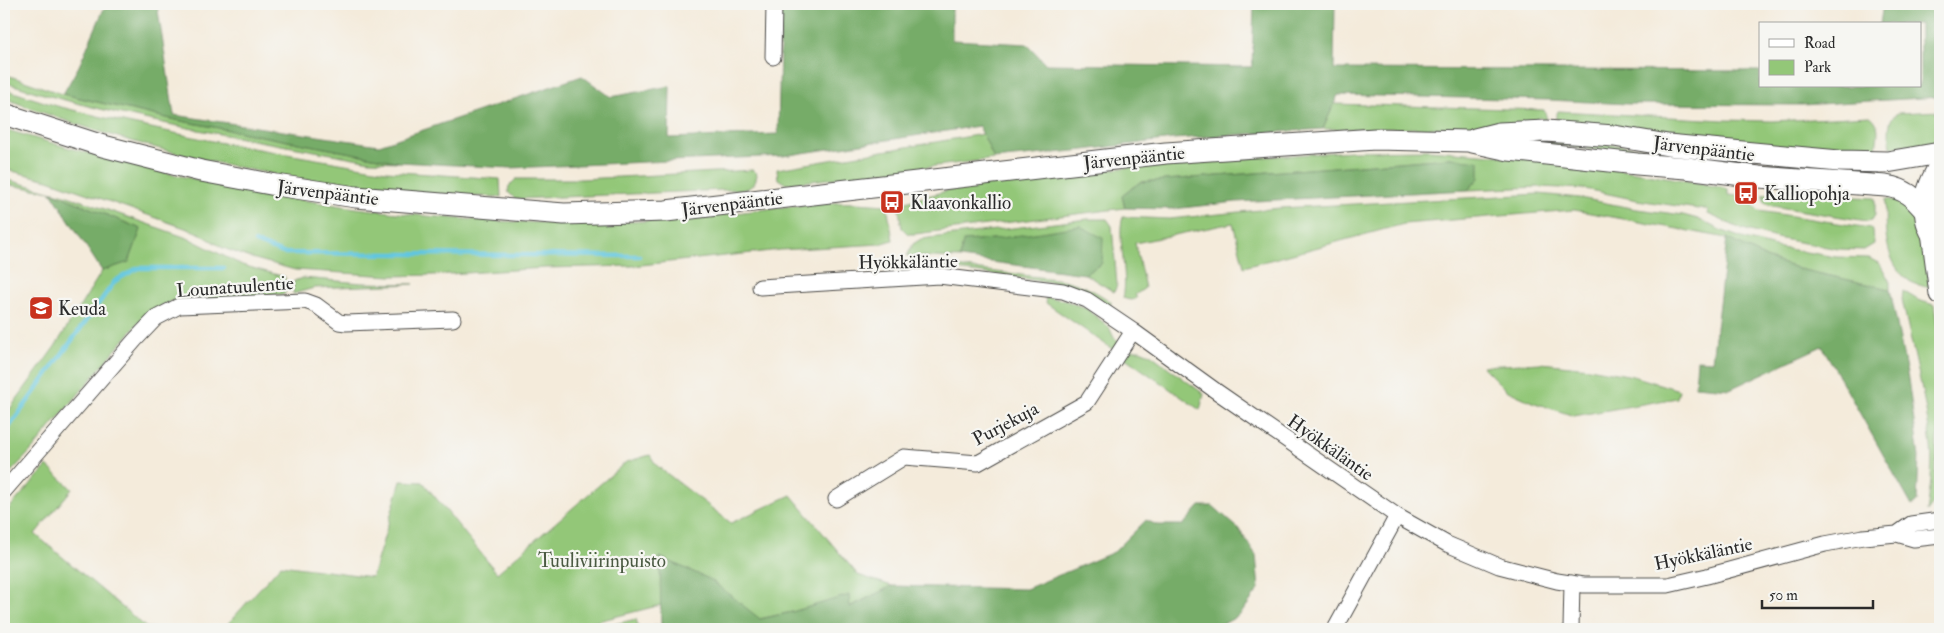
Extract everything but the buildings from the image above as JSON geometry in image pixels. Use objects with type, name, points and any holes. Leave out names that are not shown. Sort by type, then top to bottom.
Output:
[{"type":"main road","name":"Järvenpääntie","points":[[4,114],[103,146],[201,171],[276,185],[356,197],[564,214],[666,211],[1166,153],[1375,139],[1468,141],[1510,150],[1637,164],[1759,177],[1896,188],[1909,193],[1933,229]]},
{"type":"main road","name":"Järvenpääntie","points":[[1468,141],[1499,133],[1546,130],[1614,136],[1668,145],[1839,161],[1887,162],[1940,153]]},
{"type":"main road","points":[[1940,168],[1928,194],[1940,294]]},
{"type":"street","points":[[774,4],[774,57]]},
{"type":"street","name":"Hyökkäläntie","points":[[760,287],[939,276],[1063,291],[1087,300],[1216,392],[1397,516],[1447,544],[1499,566],[1572,584],[1668,585],[1825,544],[1863,537],[1897,534],[1914,539],[1940,536]]},
{"type":"street","name":"Lounatuulentie","points":[[4,491],[134,340],[156,318],[179,306],[305,301],[324,310],[332,318],[346,323],[454,319]]},
{"type":"street","name":"Purjekuja","points":[[836,499],[904,457],[978,463],[1086,402],[1133,331]]},
{"type":"street","points":[[1334,629],[1397,516]]},
{"type":"street","name":"Hyökkäläntie","points":[[1897,534],[1911,524],[1940,520]]},
{"type":"street","points":[[1571,629],[1570,604],[1572,584]]},
{"type":"green space","points":[[106,4],[157,4],[174,115],[379,145],[582,76],[611,97],[670,86],[669,138],[778,134],[781,4],[952,4],[952,40],[1027,44],[1046,64],[1252,67],[1254,4],[1335,4],[1334,69],[1759,71],[1759,88],[1922,88],[1922,22],[1880,22],[1883,4],[1939,4],[1940,97],[1801,105],[1628,104],[1549,100],[1338,95],[1323,129],[1173,139],[994,159],[979,126],[783,156],[510,168],[399,162],[171,119],[63,94],[79,66]]},
{"type":"green space","points":[[4,74],[62,94],[171,119],[399,162],[370,161],[186,128],[94,108],[4,82]]},
{"type":"green space","points":[[4,89],[57,106],[217,142],[386,171],[500,179],[501,197],[375,189],[248,169],[124,139],[63,120],[4,98]]},
{"type":"green space","points":[[1334,104],[1544,110],[1547,119],[1538,118],[1537,120],[1532,120],[1531,124],[1435,128],[1323,129]]},
{"type":"green space","points":[[1558,111],[1772,121],[1870,116],[1876,123],[1878,136],[1876,150],[1807,150],[1565,125],[1563,120],[1555,119]]},
{"type":"green space","points":[[1940,111],[1940,142],[1891,147],[1889,128],[1894,115],[1898,113]]},
{"type":"green space","points":[[4,129],[144,167],[214,183],[356,208],[500,221],[588,223],[695,218],[798,205],[860,203],[887,205],[893,240],[880,244],[780,250],[632,266],[545,268],[391,276],[295,270],[223,248],[199,233],[48,180],[4,169]]},
{"type":"green space","points":[[983,134],[994,159],[786,184],[778,179],[777,169]]},
{"type":"green space","points":[[1511,140],[1604,143],[1693,156],[1692,161]]},
{"type":"green space","points":[[1428,150],[1579,164],[1654,175],[1728,189],[1728,195],[1753,197],[1753,205],[1759,211],[1870,228],[1873,231],[1874,244],[1864,250],[1838,249],[1776,238],[1739,228],[1708,214],[1708,210],[1637,200],[1585,189],[1539,187],[1468,190],[1479,178],[1451,158],[1140,182],[1122,196],[1125,208],[915,234],[908,234],[902,228],[898,204],[950,190],[996,182],[1159,164],[1352,151]]},
{"type":"green space","points":[[1451,158],[1479,161],[1479,178],[1468,190],[1236,202],[1173,209],[1125,208],[1122,196],[1140,182]]},
{"type":"green space","points":[[753,170],[757,174],[756,179],[747,189],[515,199],[508,192],[509,186],[516,179],[581,179]]},
{"type":"green space","points":[[4,179],[65,195],[190,239],[242,265],[285,277],[285,294],[174,300],[156,309],[138,323],[30,452],[4,479],[4,417],[56,345],[102,271],[129,262],[141,229],[51,192],[4,184]]},
{"type":"green space","points":[[51,192],[141,229],[129,262],[102,271]]},
{"type":"green space","points":[[1784,193],[1875,198],[1875,215],[1872,220],[1867,221],[1772,206],[1764,202],[1764,194]]},
{"type":"green space","points":[[1539,194],[1580,198],[1637,209],[1683,215],[1698,219],[1720,230],[1745,239],[1775,247],[1836,257],[1869,258],[1880,264],[1890,282],[1890,289],[1803,270],[1768,259],[1727,238],[1574,210],[1404,224],[1244,267],[1233,223],[1135,243],[1145,288],[1135,295],[1137,298],[1135,299],[1123,298],[1125,278],[1121,225],[1123,217],[1169,219],[1280,208]]},
{"type":"green space","points":[[1886,199],[1893,200],[1905,208],[1918,228],[1925,253],[1930,288],[1911,282],[1895,266],[1886,233]]},
{"type":"green space","points":[[1088,219],[1107,219],[1112,226],[1117,285],[1114,292],[1085,274],[1102,263],[995,239],[964,241],[960,258],[907,256],[913,244],[921,239]]},
{"type":"green space","points":[[1080,226],[1103,238],[1102,263],[1085,274],[960,258],[963,241],[995,239]]},
{"type":"green space","points":[[1727,238],[1768,259],[1803,270],[1890,289],[1908,379],[1919,457],[1917,502],[1912,506],[1822,346],[1730,389],[1695,386],[1697,360],[1712,361]]},
{"type":"green space","points":[[904,266],[947,266],[1063,280],[1088,288],[1111,302],[1110,307],[1085,290],[1067,284],[948,269],[904,270]]},
{"type":"green space","points":[[302,278],[362,283],[414,284],[314,288],[293,294],[294,281]]},
{"type":"green space","points":[[1903,291],[1918,300],[1934,305],[1940,346],[1940,424],[1937,439],[1935,501],[1927,512],[1932,455],[1922,391],[1902,299]]},
{"type":"green space","points":[[1045,297],[1064,300],[1087,309],[1109,327],[1114,338],[1132,350],[1140,350],[1150,354],[1204,394],[1200,410],[1046,303]]},
{"type":"green space","points":[[1541,363],[1589,368],[1633,376],[1679,390],[1677,398],[1574,416],[1532,402],[1506,390],[1482,366]]},
{"type":"green space","name":"Tuuliviirinpuisto","points":[[650,455],[656,465],[731,523],[791,495],[858,575],[892,586],[849,607],[849,596],[759,619],[711,580],[660,557],[661,605],[567,629],[223,629],[281,565],[372,577],[401,481],[423,482],[497,573],[626,462]]},
{"type":"green space","points":[[47,466],[72,489],[35,534],[147,628],[168,629],[4,629],[4,514]]},
{"type":"green space","points":[[1200,506],[1213,506],[1238,528],[1256,555],[1259,589],[1240,615],[1214,629],[661,629],[660,557],[711,580],[760,619],[792,612],[849,595],[850,607],[892,586],[1026,589],[1114,552],[1146,520],[1157,525],[1183,525]]},
{"type":"green space","points":[[636,619],[639,629],[594,629]]},
{"type":"green space","points":[[661,625],[661,629],[639,629]]},
{"type":"waterway","points":[[255,242],[283,253],[639,256]]},
{"type":"waterway","points":[[4,434],[115,281],[138,268],[224,268]]},
{"type":"place","name":"Kalliopohja","points":[[1746,193]]},
{"type":"place","name":"Klaavonkallio","points":[[892,202]]},
{"type":"place","name":"Keuda","points":[[41,308]]}]
